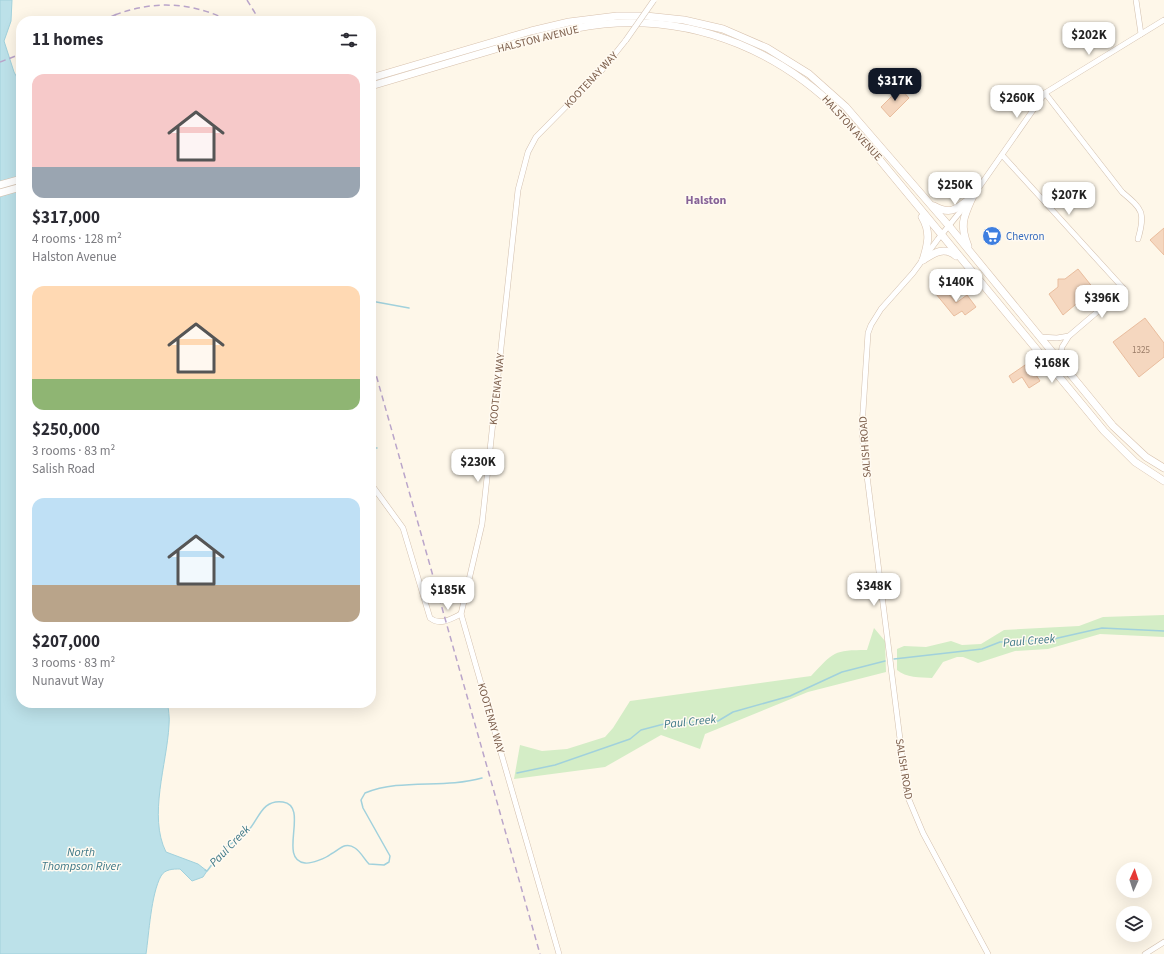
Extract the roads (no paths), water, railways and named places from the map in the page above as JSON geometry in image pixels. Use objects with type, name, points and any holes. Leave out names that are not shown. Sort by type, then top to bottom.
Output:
[{"type":"main road","name":"HALSTON AVENUE","points":[[376,77],[531,31],[595,18],[646,16],[665,17],[723,29],[767,48],[809,74],[846,107],[949,226],[1113,426],[1146,457],[1164,468]]},
{"type":"main road","name":"HALSTON AVENUE","points":[[376,85],[532,39],[593,26],[617,23],[642,23],[701,31],[742,44],[782,64],[804,80],[841,112],[915,204],[1104,431],[1135,462],[1164,481]]},
{"type":"main road","points":[[0,185],[16,180]]},
{"type":"main road","points":[[0,193],[16,188]]},
{"type":"main road","points":[[930,204],[942,210],[955,210],[974,196]]},
{"type":"main road","points":[[970,252],[962,228],[964,218],[974,196]]},
{"type":"main road","points":[[915,204],[926,224],[928,233],[928,244],[923,260]]},
{"type":"main road","points":[[923,260],[936,252],[944,250],[951,252],[964,262]]},
{"type":"street","name":"KOOTENAY WAY","points":[[559,954],[461,614],[482,524],[518,190],[522,171],[528,152],[536,137],[602,70],[626,40],[654,0]]},
{"type":"street","points":[[1136,0],[1141,34]]},
{"type":"street","name":"SALISH ROAD","points":[[988,954],[923,833],[907,795],[863,444],[862,427],[868,333],[881,309],[923,260],[941,235],[974,196],[1045,93],[1164,20]]},
{"type":"street","points":[[1045,93],[1122,192],[1137,205],[1142,214],[1142,223],[1138,239]]},
{"type":"street","points":[[1002,155],[1124,289],[1069,336],[1062,347],[1060,362]]},
{"type":"street","points":[[1040,337],[1057,338],[1069,336]]},
{"type":"street","points":[[376,491],[403,528],[430,618],[434,621],[441,622],[461,614]]},
{"type":"street","points":[[1145,954],[1164,942]]},
{"type":"water","name":"North Thompson River","points":[[0,0],[12,0],[11,21],[4,41],[16,76],[16,708],[168,708],[168,740],[159,806],[161,838],[166,852],[198,864],[207,871],[203,877],[192,881],[180,869],[169,870],[161,876],[153,903],[146,954],[0,954]]},
{"type":"waterway","points":[[376,302],[409,308]]},
{"type":"waterway","name":"Paul Creek","points":[[894,659],[982,649],[1000,642],[1049,640],[1102,628],[1164,631]]},
{"type":"waterway","name":"Paul Creek","points":[[517,773],[555,765],[630,739],[641,730],[664,724],[718,721],[733,712],[790,696],[842,672],[885,661]]},
{"type":"waterway","name":"Paul Creek","points":[[205,870],[207,871],[224,849],[248,831],[266,807],[276,802],[283,802],[291,806],[294,813],[293,843],[294,853],[297,860],[305,863],[315,862],[348,845],[357,850],[369,864],[384,865],[389,862],[390,856],[363,808],[361,800],[365,793],[379,788],[393,786],[452,783],[482,778]]},
{"type":"railway","points":[[247,0],[257,16]]},
{"type":"railway","points":[[115,15],[144,7],[173,5],[201,10],[217,16]]},
{"type":"railway","points":[[113,16],[119,13]]},
{"type":"railway","points":[[0,62],[16,56]]},
{"type":"railway","points":[[376,375],[540,954]]},
{"type":"place","name":"Chevron","points":[[992,236]]},
{"type":"district","name":"Halston","points":[[706,200]]}]
